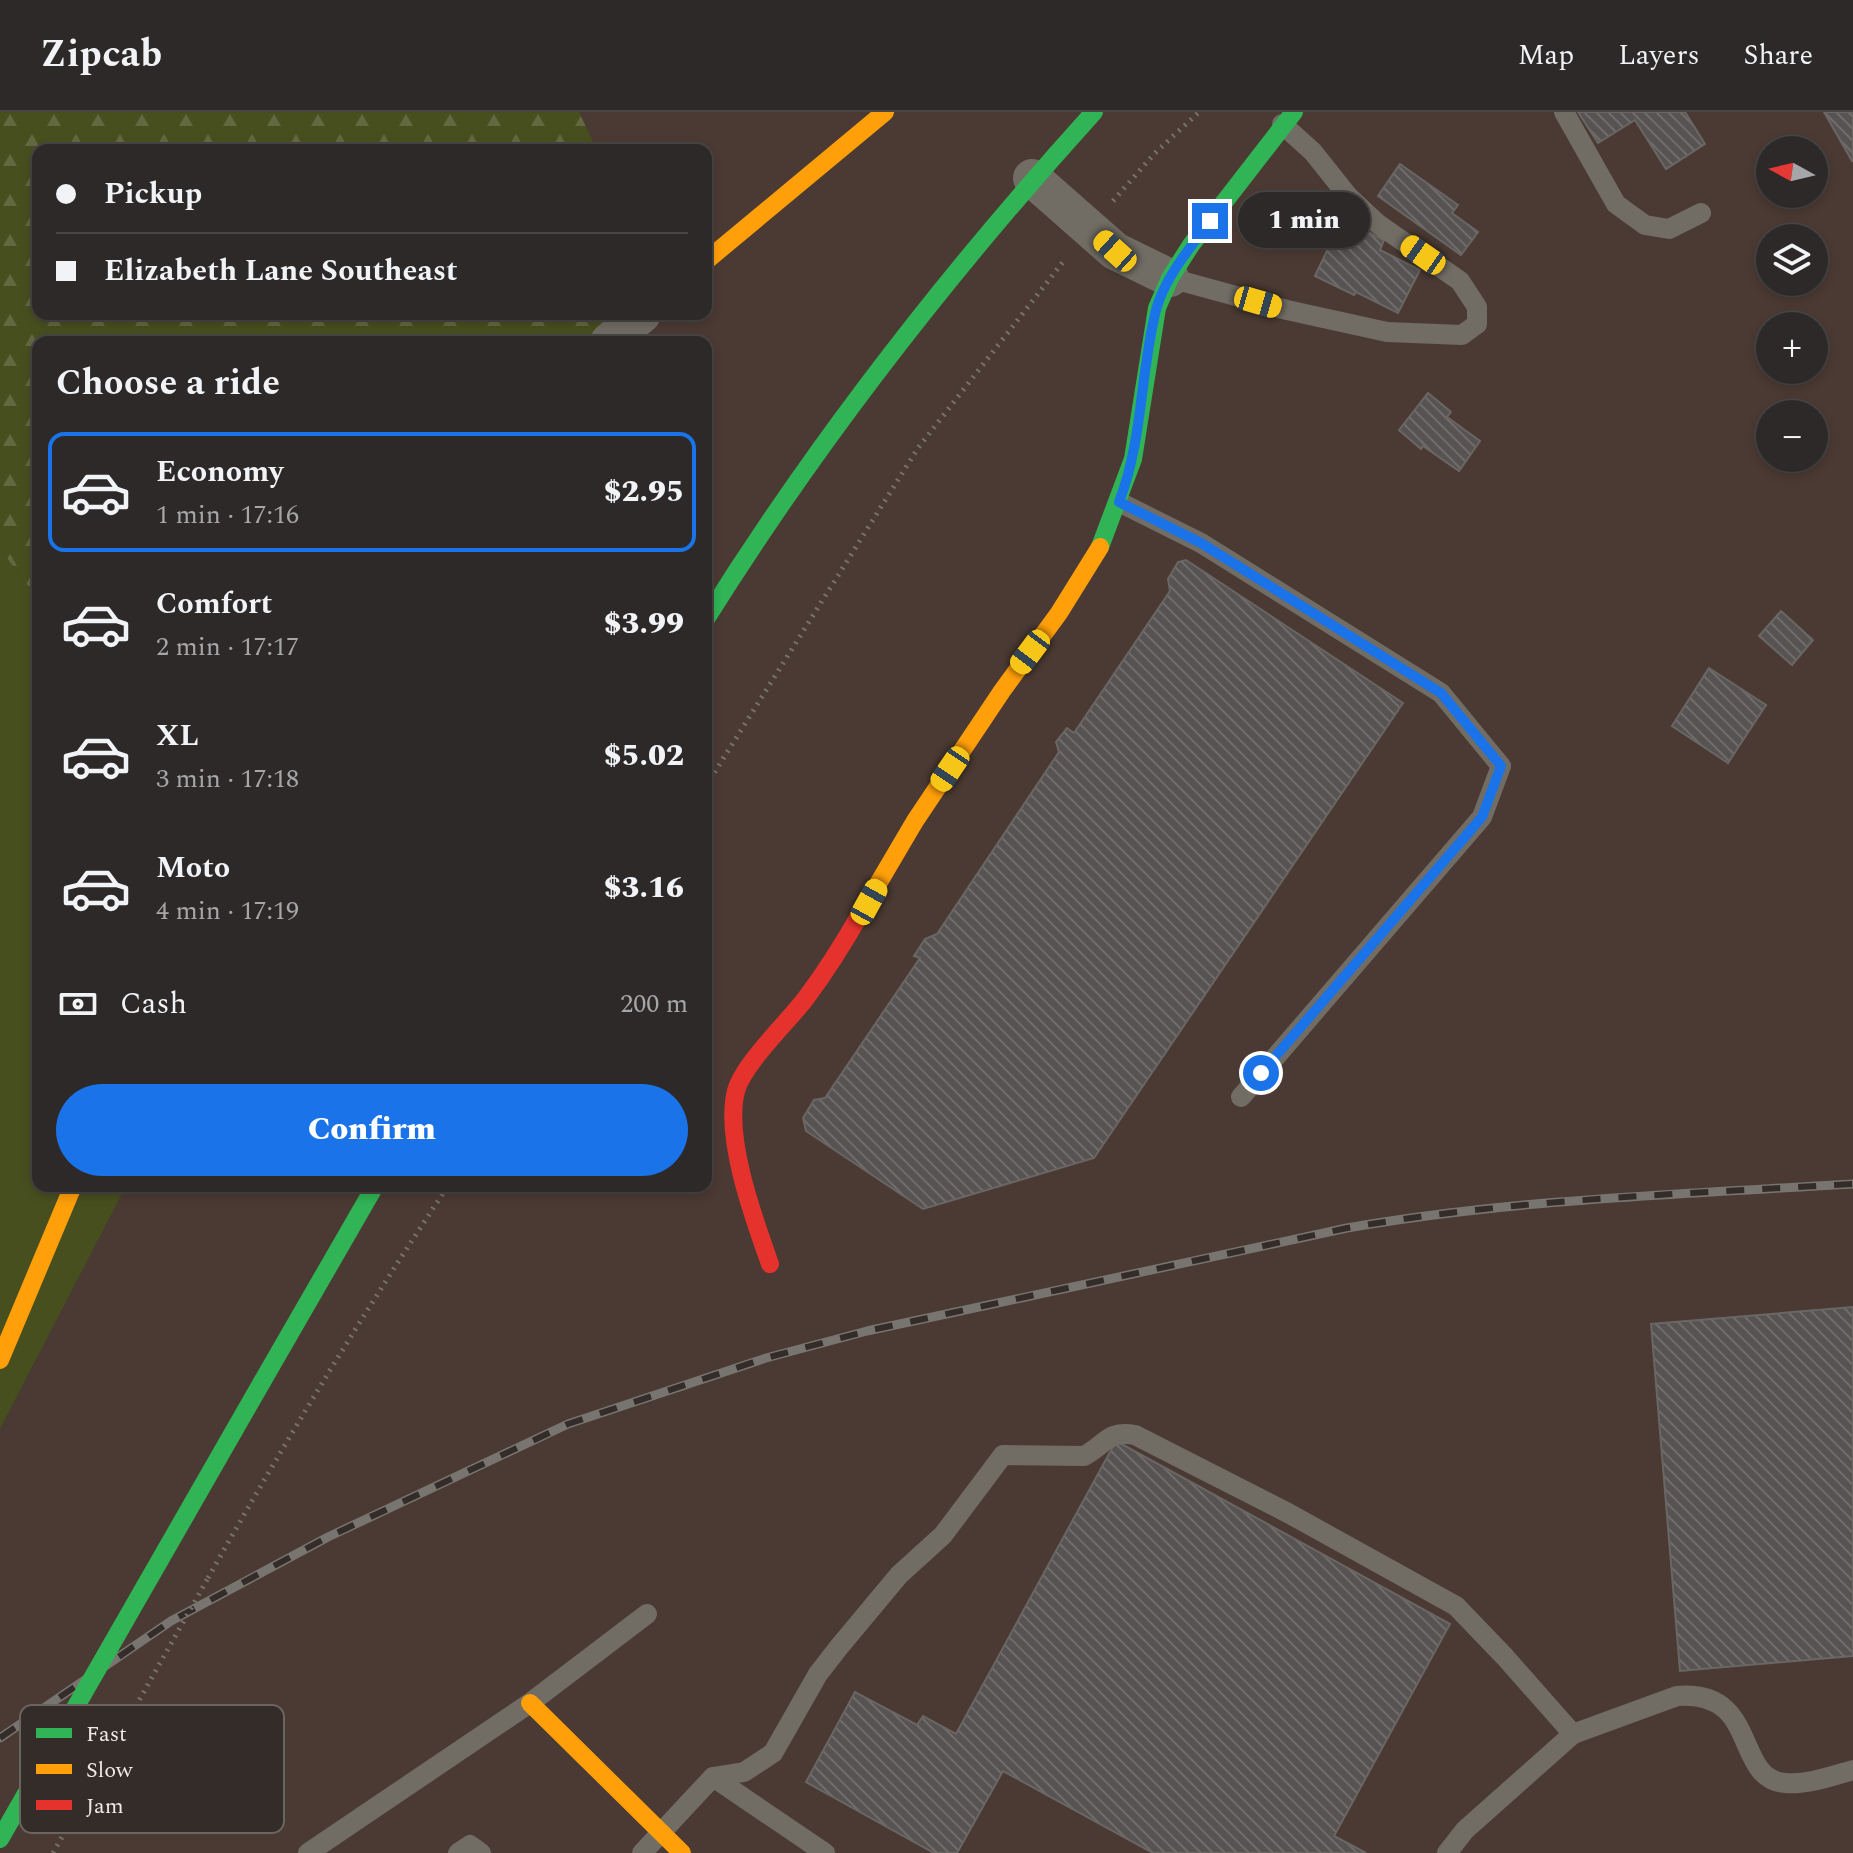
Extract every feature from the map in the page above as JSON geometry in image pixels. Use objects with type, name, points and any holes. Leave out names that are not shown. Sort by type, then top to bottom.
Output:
[{"type":"street","points":[[712,256],[885,112]]},
{"type":"street","points":[[712,609],[759,532],[892,347],[1032,178],[1094,112]]},
{"type":"street","points":[[770,1264],[751,1210],[734,1138],[736,1090],[759,1053],[804,1001],[836,956],[915,821],[1002,691],[1059,613],[1104,541],[1133,459],[1157,308],[1170,278],[1288,118]]},
{"type":"street","points":[[1032,178],[1115,251],[1170,278]]},
{"type":"street","points":[[616,336],[635,320]]},
{"type":"street","points":[[0,1360],[70,1192]]},
{"type":"street","points":[[77,1705],[372,1192]]},
{"type":"street","points":[[530,1703],[682,1853]]},
{"type":"street","points":[[0,1839],[20,1804]]},
{"type":"lane","points":[[1564,112],[1616,204],[1645,225],[1669,229],[1701,213]]},
{"type":"lane","points":[[1170,278],[1287,310],[1387,332],[1462,335],[1477,324],[1477,307],[1460,281],[1378,224],[1348,196],[1288,118]]},
{"type":"lane","points":[[1119,502],[1201,543],[1441,693],[1501,766],[1482,817],[1241,1097]]},
{"type":"lane","points":[[642,1853],[713,1777],[744,1772],[773,1753],[818,1674],[899,1575],[943,1535],[1003,1455],[1084,1456],[1106,1438],[1120,1432],[1135,1435],[1288,1513],[1456,1606],[1573,1734]]},
{"type":"lane","points":[[308,1853],[530,1703],[647,1614]]},
{"type":"lane","points":[[1447,1853],[1465,1830],[1573,1734],[1677,1696],[1711,1698],[1727,1709],[1740,1727],[1761,1770],[1771,1779],[1798,1783],[1853,1770]]},
{"type":"lane","points":[[713,1777],[825,1853]]},
{"type":"lane","points":[[458,1853],[470,1845],[481,1853]]},
{"type":"path","points":[[712,776],[918,448],[1089,228],[1154,154],[1199,112]]},
{"type":"path","points":[[136,1705],[277,1456],[358,1321],[444,1192]]},
{"type":"path","points":[[53,1853],[64,1833]]},
{"type":"shaded area","points":[[579,112],[1853,112],[1853,1853],[0,1853],[0,1429],[123,1192],[712,1192],[712,336],[612,336],[622,320],[712,320],[712,144],[594,144]]},
{"type":"green space","points":[[0,112],[579,112],[594,144],[32,144],[32,320],[622,320],[612,336],[32,336],[32,591],[0,549]]},
{"type":"green space","points":[[0,549],[32,591],[32,1192],[123,1192],[0,1429]]},
{"type":"building","points":[[1578,112],[1685,112],[1705,144],[1666,169],[1635,120],[1598,143]]},
{"type":"building","points":[[1824,112],[1853,112],[1853,161],[1852,161]]},
{"type":"building","points":[[1400,164],[1458,205],[1452,213],[1478,232],[1461,255],[1378,196]]},
{"type":"building","points":[[1355,226],[1384,240],[1380,250],[1420,270],[1398,313],[1315,276],[1332,240],[1345,247]]},
{"type":"building","points":[[1428,393],[1451,412],[1447,417],[1480,441],[1459,471],[1423,446],[1421,449],[1399,430]]},
{"type":"building","points":[[1186,560],[1403,703],[1094,1158],[923,1209],[806,1131],[803,1118],[814,1100],[825,1098],[920,958],[914,956],[925,939],[937,934],[1059,752],[1056,742],[1067,728],[1074,733],[1170,591],[1168,579],[1178,562]]},
{"type":"building","points":[[1781,611],[1813,640],[1792,665],[1759,636]]},
{"type":"building","points":[[1709,668],[1766,705],[1728,763],[1672,726]]},
{"type":"building","points":[[1853,1307],[1853,1656],[1680,1671],[1651,1324]]},
{"type":"building","points":[[1116,1441],[1450,1624],[1334,1836],[1366,1853],[1153,1853],[1003,1771],[957,1853],[934,1853],[806,1782],[855,1692],[917,1725],[923,1716],[956,1734]]},
{"type":"railway","points":[[48,1705],[171,1621],[328,1537],[568,1424],[766,1358],[867,1331],[1347,1228],[1536,1204],[1853,1184]]},
{"type":"railway","points":[[0,1738],[20,1724]]},
{"type":"traffic: fast","points":[[712,610],[794,485],[889,357],[989,233],[1094,112]]},
{"type":"traffic: fast","points":[[1100,547],[1133,459],[1157,308],[1170,278],[1191,245],[1294,112]]},
{"type":"traffic: fast","points":[[262,1382],[372,1192]]},
{"type":"traffic: fast","points":[[77,1705],[262,1382]]},
{"type":"traffic: fast","points":[[0,1839],[20,1804]]},
{"type":"traffic: slow","points":[[712,256],[885,112]]},
{"type":"traffic: slow","points":[[862,911],[915,821],[1002,691],[1059,613],[1100,547]]},
{"type":"traffic: slow","points":[[0,1360],[70,1192]]},
{"type":"traffic: slow","points":[[530,1703],[682,1853]]},
{"type":"traffic: jam","points":[[770,1264],[737,1155],[733,1110],[736,1091],[747,1068],[821,977],[862,911]]},
{"type":"route","points":[[1210,221],[1170,278],[1157,308],[1133,459],[1119,502],[1201,543],[1441,693],[1501,766],[1482,817],[1261,1073]]}]
